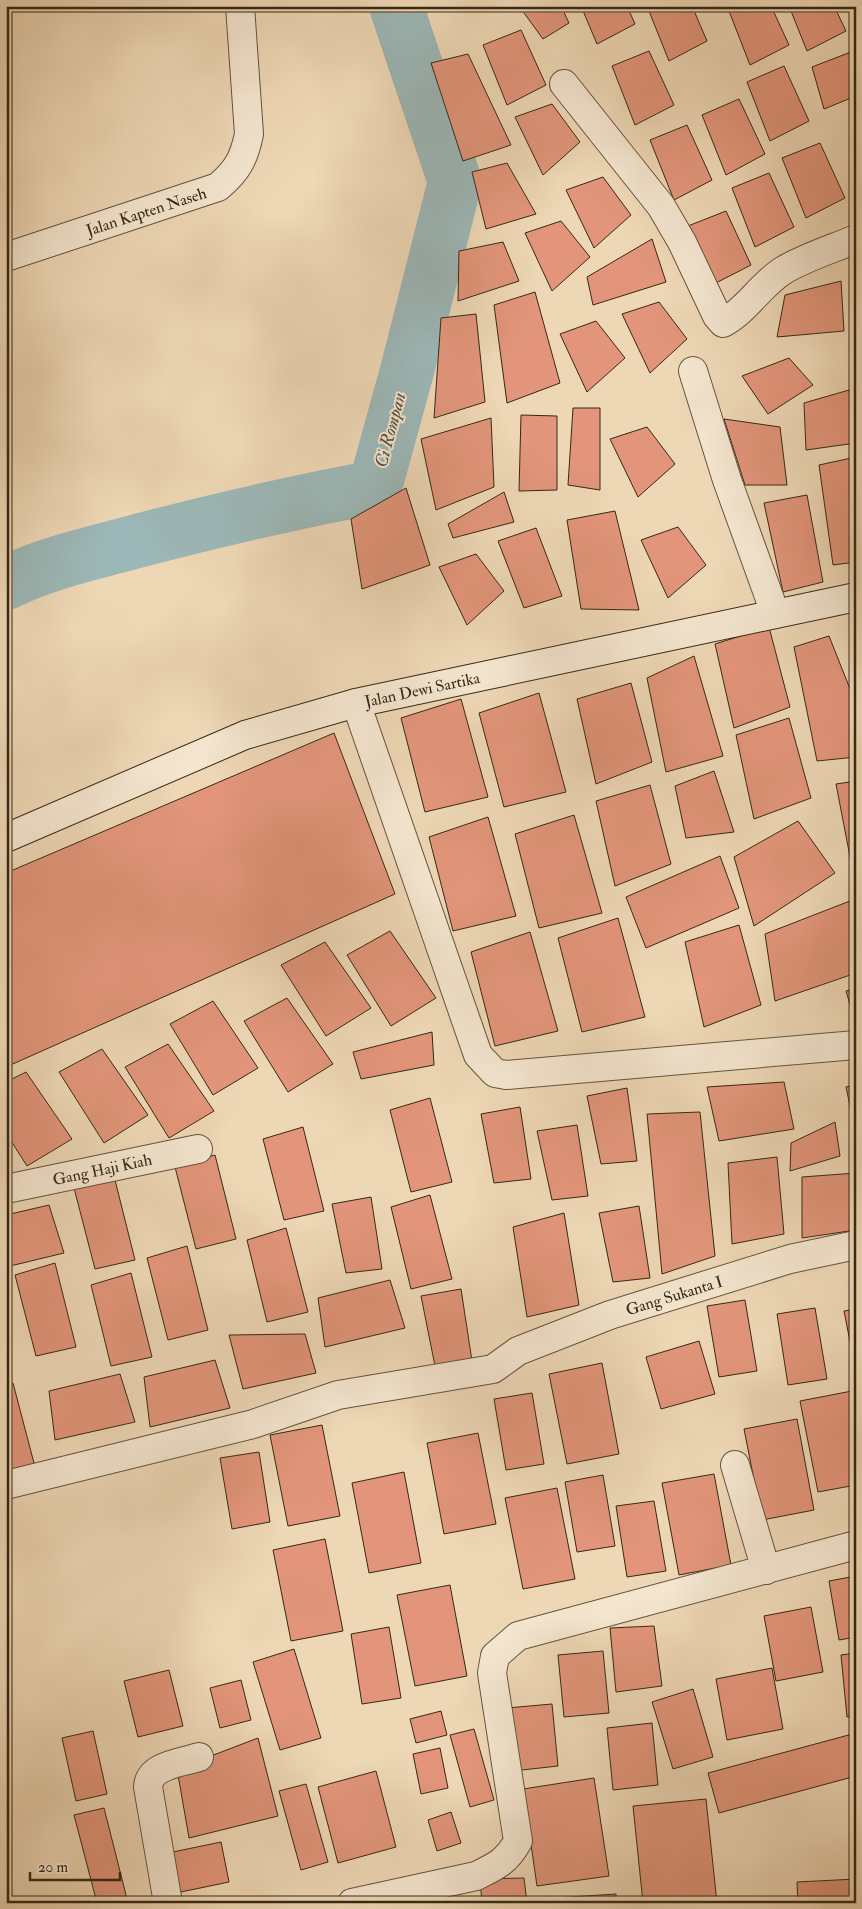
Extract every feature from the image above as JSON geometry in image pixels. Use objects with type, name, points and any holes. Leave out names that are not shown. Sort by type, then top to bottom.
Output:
[{"type":"street","name":"Jalan Kapten Naseh","points":[[6,257],[218,187],[234,174],[245,152],[249,134],[240,6]]},
{"type":"street","points":[[564,84],[661,206],[682,242],[717,316],[723,323],[732,318],[784,270],[856,239]]},
{"type":"street","points":[[693,372],[728,480],[775,613]]},
{"type":"street","name":"Jalan Dewi Sartika","points":[[6,838],[245,735],[356,704],[856,597]]},
{"type":"street","points":[[356,704],[478,1055],[495,1073],[506,1075],[856,1045]]},
{"type":"street","name":"Gang Haji Kiah","points":[[6,1190],[198,1149]]},
{"type":"street","name":"Gang Sukanta I","points":[[6,1485],[253,1424],[338,1395],[493,1369],[518,1351],[610,1316],[790,1258],[856,1245]]},
{"type":"street","points":[[735,1465],[766,1570]]},
{"type":"street","points":[[352,1903],[476,1876],[509,1857],[518,1841],[492,1672],[494,1656],[505,1645],[518,1636],[856,1545]]},
{"type":"street","points":[[168,1903],[148,1787],[149,1778],[155,1771],[199,1757]]},
{"type":"building","points":[[519,6],[561,6],[569,23],[543,39]]},
{"type":"building","points":[[581,6],[627,6],[635,24],[597,44]]},
{"type":"building","points":[[647,6],[692,6],[707,41],[669,61]]},
{"type":"building","points":[[727,6],[771,6],[789,45],[750,65]]},
{"type":"building","points":[[789,6],[834,6],[846,31],[807,51]]},
{"type":"building","points":[[521,30],[546,85],[507,105],[483,45]]},
{"type":"building","points":[[856,50],[856,96],[824,109],[812,67]]},
{"type":"building","points":[[649,51],[674,105],[635,125],[612,66]]},
{"type":"building","points":[[468,54],[511,145],[463,161],[431,63]]},
{"type":"building","points":[[784,66],[809,121],[770,141],[747,82]]},
{"type":"building","points":[[739,99],[765,154],[726,175],[702,115]]},
{"type":"building","points":[[552,104],[580,142],[543,175],[515,117]]},
{"type":"building","points":[[687,125],[712,180],[674,200],[650,140]]},
{"type":"building","points":[[820,143],[845,198],[806,218],[782,158]]},
{"type":"building","points":[[507,163],[536,214],[486,229],[472,172]]},
{"type":"building","points":[[769,173],[794,227],[755,247],[732,188]]},
{"type":"building","points":[[603,177],[631,215],[594,248],[566,190]]},
{"type":"building","points":[[726,211],[751,265],[712,285],[688,226]]},
{"type":"building","points":[[561,221],[590,257],[552,291],[525,233]]},
{"type":"building","points":[[652,239],[666,282],[593,305],[587,277]]},
{"type":"building","points":[[503,242],[519,281],[458,301],[459,251]]},
{"type":"building","points":[[841,281],[844,331],[777,337],[785,295]]},
{"type":"building","points":[[535,292],[560,383],[507,403],[494,305]]},
{"type":"building","points":[[659,302],[687,339],[650,373],[622,314]]},
{"type":"building","points":[[476,314],[485,402],[434,418],[441,318]]},
{"type":"building","points":[[596,321],[625,358],[587,392],[560,334]]},
{"type":"building","points":[[789,358],[813,385],[768,414],[742,376]]},
{"type":"building","points":[[856,388],[856,443],[806,450],[804,403]]},
{"type":"building","points":[[573,408],[600,408],[600,490],[568,485]]},
{"type":"building","points":[[521,415],[557,416],[557,490],[519,491]]},
{"type":"building","points":[[491,418],[494,487],[436,510],[421,439]]},
{"type":"building","points":[[724,419],[780,427],[787,485],[745,485]]},
{"type":"building","points":[[647,427],[675,464],[638,497],[610,439]]},
{"type":"building","points":[[856,457],[856,562],[833,565],[819,465]]},
{"type":"building","points":[[406,488],[430,565],[362,589],[351,519]]},
{"type":"building","points":[[504,492],[514,522],[453,538],[448,524]]},
{"type":"building","points":[[807,495],[823,582],[783,592],[764,503]]},
{"type":"building","points":[[615,511],[639,610],[581,609],[567,520]]},
{"type":"building","points":[[678,527],[706,565],[668,598],[641,540]]},
{"type":"building","points":[[536,528],[562,596],[524,608],[498,541]]},
{"type":"building","points":[[476,554],[504,591],[467,625],[439,567]]},
{"type":"building","points":[[769,627],[790,707],[734,728],[715,644]]},
{"type":"building","points":[[829,636],[856,704],[856,757],[817,761],[794,647]]},
{"type":"building","points":[[694,656],[723,756],[666,772],[647,678]]},
{"type":"building","points":[[631,683],[652,762],[596,784],[577,699]]},
{"type":"building","points":[[539,693],[566,792],[504,807],[479,713]]},
{"type":"building","points":[[461,699],[488,797],[425,812],[401,718]]},
{"type":"building","points":[[789,718],[811,798],[754,819],[736,735]]},
{"type":"building","points":[[334,733],[395,894],[6,1067],[6,873]]},
{"type":"building","points":[[714,771],[734,832],[686,838],[675,786]]},
{"type":"building","points":[[856,781],[856,861],[851,862],[836,784]]},
{"type":"building","points":[[650,785],[671,864],[615,886],[596,801]]},
{"type":"building","points":[[574,815],[602,913],[539,928],[515,834]]},
{"type":"building","points":[[488,817],[516,916],[453,931],[429,837]]},
{"type":"building","points":[[798,821],[835,873],[754,926],[734,857]]},
{"type":"building","points":[[720,856],[739,908],[646,948],[626,897]]},
{"type":"building","points":[[855,899],[856,973],[775,1001],[765,934]]},
{"type":"building","points":[[618,918],[645,1017],[582,1032],[558,938]]},
{"type":"building","points":[[739,925],[761,1005],[704,1027],[685,942]]},
{"type":"building","points":[[390,931],[436,998],[391,1026],[347,955]]},
{"type":"building","points":[[530,932],[558,1031],[495,1046],[471,952]]},
{"type":"building","points":[[325,942],[371,1008],[326,1036],[281,965]]},
{"type":"building","points":[[856,988],[856,1025],[846,991]]},
{"type":"building","points":[[287,998],[333,1064],[288,1092],[244,1021]]},
{"type":"building","points":[[213,1001],[258,1068],[213,1095],[170,1024]]},
{"type":"building","points":[[432,1032],[434,1065],[361,1079],[353,1052]]},
{"type":"building","points":[[168,1044],[214,1111],[169,1138],[125,1067]]},
{"type":"building","points":[[102,1049],[148,1115],[104,1143],[59,1072]]},
{"type":"building","points":[[26,1072],[72,1139],[27,1166],[6,1133],[6,1082]]},
{"type":"building","points":[[784,1082],[794,1129],[719,1141],[707,1087]]},
{"type":"building","points":[[856,1085],[856,1134],[846,1087]]},
{"type":"building","points":[[627,1088],[637,1161],[601,1164],[587,1096]]},
{"type":"building","points":[[430,1098],[452,1182],[411,1192],[390,1110]]},
{"type":"building","points":[[520,1107],[531,1179],[494,1183],[481,1114]]},
{"type":"building","points":[[700,1112],[715,1256],[662,1274],[647,1114]]},
{"type":"building","points":[[835,1122],[840,1156],[790,1171],[791,1143]]},
{"type":"building","points":[[577,1125],[588,1196],[552,1200],[537,1131]]},
{"type":"building","points":[[303,1127],[324,1211],[284,1220],[263,1139]]},
{"type":"building","points":[[215,1155],[236,1239],[196,1249],[175,1167]]},
{"type":"building","points":[[777,1157],[784,1234],[732,1244],[728,1163]]},
{"type":"building","points":[[856,1173],[856,1230],[802,1238],[802,1177]]},
{"type":"building","points":[[114,1176],[135,1260],[95,1269],[74,1188]]},
{"type":"building","points":[[430,1195],[452,1279],[411,1289],[391,1207]]},
{"type":"building","points":[[371,1197],[382,1269],[346,1273],[332,1204]]},
{"type":"building","points":[[49,1205],[64,1253],[6,1267],[6,1215]]},
{"type":"building","points":[[639,1206],[650,1278],[613,1282],[599,1213]]},
{"type":"building","points":[[564,1213],[579,1305],[527,1317],[513,1227]]},
{"type":"building","points":[[286,1228],[308,1312],[267,1322],[247,1240]]},
{"type":"building","points":[[187,1246],[208,1330],[168,1340],[147,1258]]},
{"type":"building","points":[[55,1263],[76,1347],[36,1356],[15,1275]]},
{"type":"building","points":[[131,1273],[152,1357],[111,1366],[91,1285]]},
{"type":"building","points":[[390,1280],[405,1328],[325,1347],[318,1298]]},
{"type":"building","points":[[461,1289],[472,1361],[435,1366],[421,1296]]},
{"type":"building","points":[[745,1300],[757,1371],[719,1377],[707,1306]]},
{"type":"building","points":[[815,1308],[827,1379],[788,1385],[777,1314]]},
{"type":"building","points":[[856,1309],[856,1372],[844,1311]]},
{"type":"building","points":[[305,1334],[316,1373],[243,1389],[229,1335]]},
{"type":"building","points":[[699,1341],[715,1394],[661,1409],[646,1357]]},
{"type":"building","points":[[215,1360],[230,1408],[150,1427],[144,1377]]},
{"type":"building","points":[[602,1363],[619,1454],[567,1464],[549,1374]]},
{"type":"building","points":[[120,1374],[135,1422],[55,1440],[49,1391]]},
{"type":"building","points":[[13,1383],[35,1467],[6,1473],[6,1385]]},
{"type":"building","points":[[852,1391],[856,1411],[856,1485],[818,1492],[800,1401]]},
{"type":"building","points":[[532,1393],[544,1464],[506,1470],[494,1399]]},
{"type":"building","points":[[797,1419],[814,1510],[762,1520],[744,1429]]},
{"type":"building","points":[[322,1425],[340,1516],[288,1526],[270,1435]]},
{"type":"building","points":[[478,1433],[496,1524],[444,1534],[427,1443]]},
{"type":"building","points":[[259,1452],[270,1522],[232,1529],[220,1458]]},
{"type":"building","points":[[404,1472],[421,1563],[369,1573],[352,1483]]},
{"type":"building","points":[[714,1474],[731,1565],[679,1575],[662,1483]]},
{"type":"building","points":[[603,1475],[615,1546],[577,1552],[565,1482]]},
{"type":"building","points":[[557,1488],[575,1579],[523,1589],[505,1498]]},
{"type":"building","points":[[654,1501],[666,1571],[627,1577],[616,1506]]},
{"type":"building","points":[[325,1539],[343,1631],[291,1641],[273,1550]]},
{"type":"building","points":[[856,1576],[856,1637],[839,1640],[829,1581]]},
{"type":"building","points":[[450,1585],[467,1676],[415,1686],[397,1595]]},
{"type":"building","points":[[811,1607],[823,1672],[776,1681],[764,1616]]},
{"type":"building","points":[[654,1626],[662,1686],[616,1692],[610,1628]]},
{"type":"building","points":[[389,1627],[401,1698],[362,1704],[351,1634]]},
{"type":"building","points":[[294,1649],[321,1738],[280,1750],[253,1662]]},
{"type":"building","points":[[603,1651],[609,1713],[564,1717],[558,1655]]},
{"type":"building","points":[[856,1653],[856,1716],[847,1717],[841,1655]]},
{"type":"building","points":[[772,1668],[783,1729],[727,1740],[716,1679]]},
{"type":"building","points":[[169,1670],[183,1726],[138,1737],[124,1681]]},
{"type":"building","points":[[241,1680],[251,1720],[220,1728],[210,1688]]},
{"type":"building","points":[[693,1689],[713,1757],[673,1769],[652,1702]]},
{"type":"building","points":[[552,1704],[558,1766],[513,1771],[507,1708]]},
{"type":"building","points":[[441,1711],[447,1735],[416,1743],[410,1719]]},
{"type":"building","points":[[652,1723],[658,1785],[613,1790],[607,1728]]},
{"type":"building","points":[[474,1729],[494,1800],[470,1807],[450,1735]]},
{"type":"building","points":[[93,1731],[107,1794],[76,1801],[62,1738]]},
{"type":"building","points":[[856,1733],[856,1776],[719,1813],[708,1773]]},
{"type":"building","points":[[258,1738],[278,1816],[189,1838],[177,1769]]},
{"type":"building","points":[[440,1748],[448,1788],[421,1794],[413,1754]]},
{"type":"building","points":[[376,1771],[396,1847],[338,1863],[318,1787]]},
{"type":"building","points":[[594,1778],[609,1876],[537,1886],[523,1789]]},
{"type":"building","points":[[306,1784],[328,1862],[301,1870],[279,1791]]},
{"type":"building","points":[[706,1799],[717,1903],[643,1903],[633,1806]]},
{"type":"building","points":[[104,1808],[128,1903],[97,1903],[74,1815]]},
{"type":"building","points":[[451,1812],[461,1843],[437,1851],[428,1820]]},
{"type":"building","points":[[221,1842],[229,1882],[176,1893],[168,1853]]},
{"type":"building","points":[[524,1878],[527,1903],[482,1903],[480,1879]]},
{"type":"building","points":[[856,1879],[856,1903],[798,1903],[797,1882]]},
{"type":"building","points":[[616,1894],[616,1903],[554,1903],[554,1898]]},
{"type":"waterway","name":"Ci Rompan","points":[[6,583],[35,570],[65,560],[157,536],[250,513],[375,487],[407,371],[455,182],[396,6]]}]
